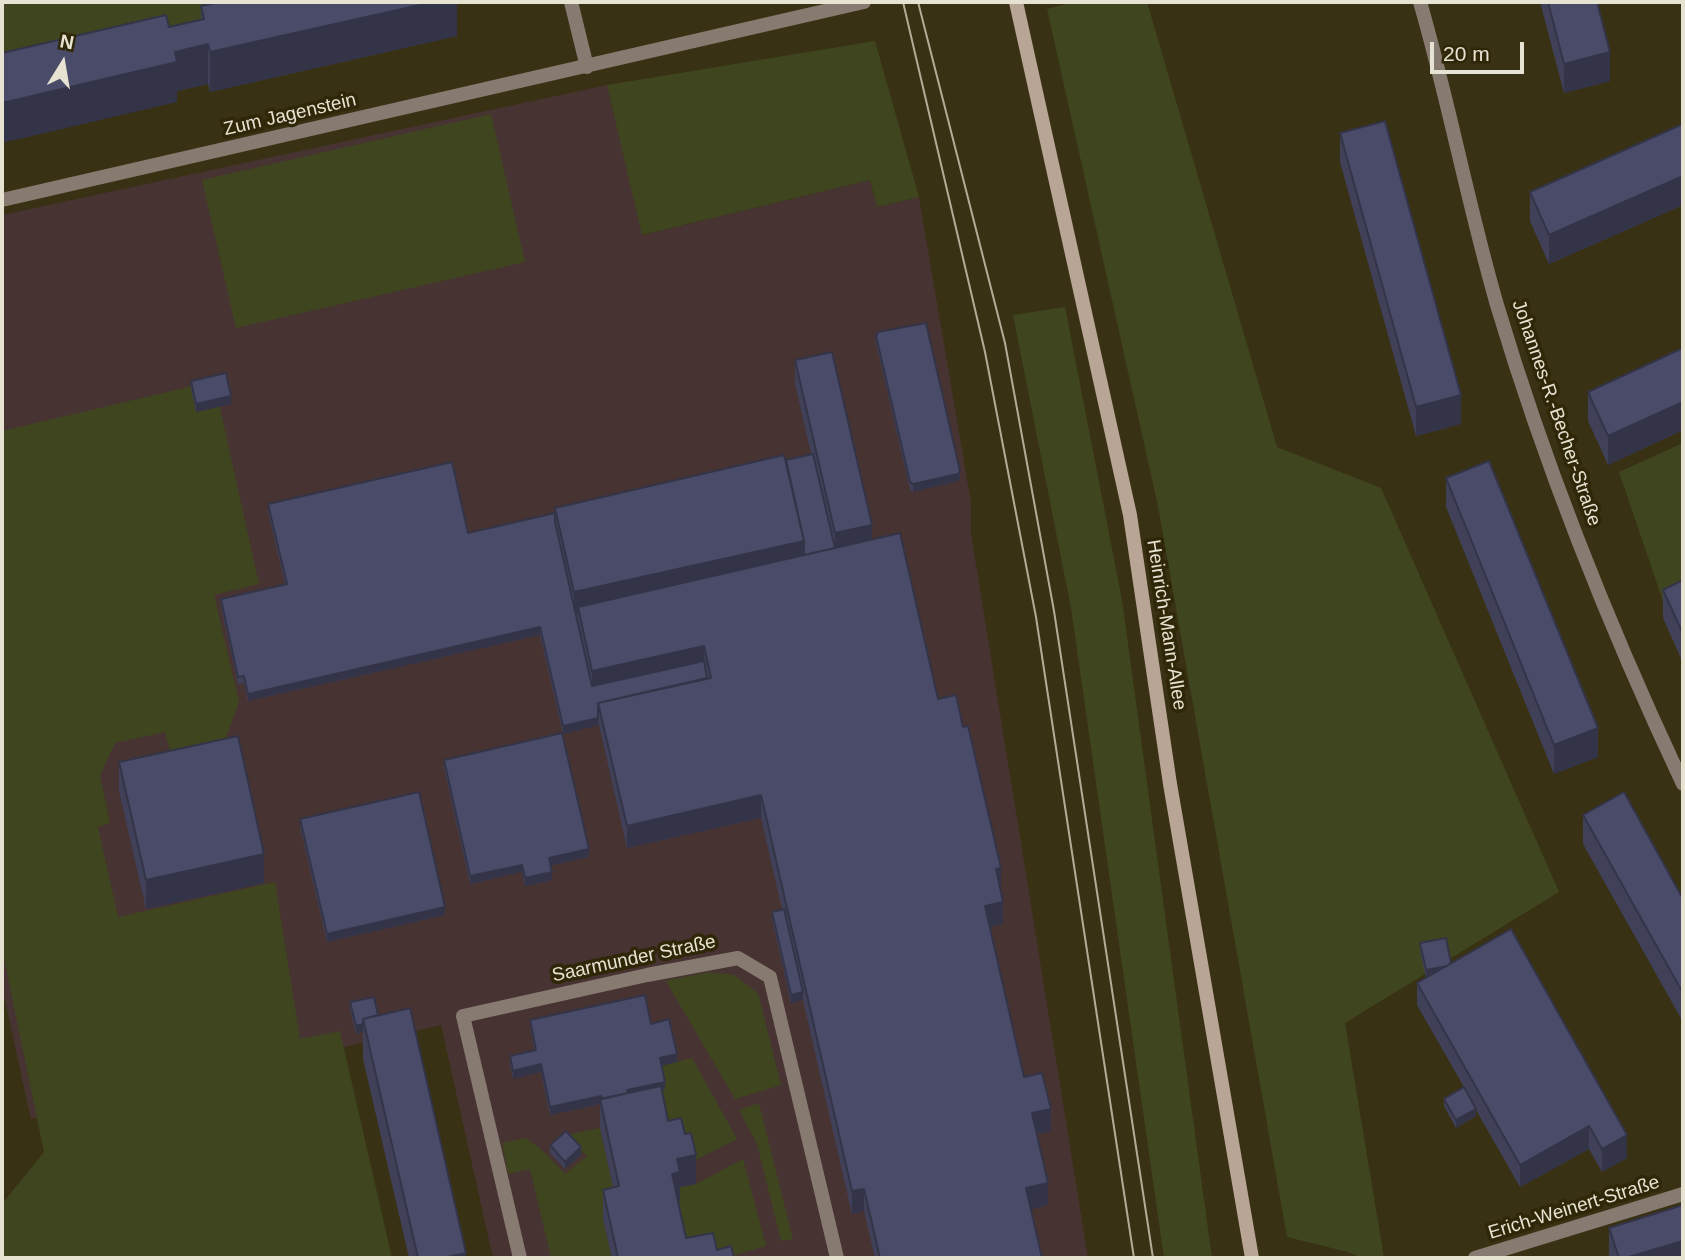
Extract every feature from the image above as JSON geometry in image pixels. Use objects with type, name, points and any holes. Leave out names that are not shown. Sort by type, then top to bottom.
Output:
[{"type":"main road","name":"Heinrich-Mann-Allee","points":[[1016,2],[1130,515],[1170,785],[1252,1258]]},
{"type":"street","points":[[572,2],[587,67],[864,2]]},
{"type":"street","name":"Johannes-R.-Becher-Straße","points":[[1420,2],[1497,302],[1531,414],[1610,622],[1683,784]]},
{"type":"street","name":"Zum Jagenstein","points":[[2,200],[587,67]]},
{"type":"street","name":"Saarmunder Straße","points":[[520,1258],[463,1016],[647,975],[738,958],[770,977],[837,1258]]},
{"type":"street","name":"Erich-Weinert-Straße","points":[[1475,1258],[1683,1194]]},
{"type":"shaded area","points":[[607,85],[643,235],[870,180],[877,207],[919,197],[971,503],[971,534],[1088,1258],[493,1258],[441,1025],[31,1119],[2,987],[2,215]]},
{"type":"green space","points":[[2,2],[320,2],[2,72]]},
{"type":"green space","points":[[1074,2],[1147,2],[1277,447],[1381,488],[1559,892],[1345,1023],[1384,1258],[1362,1258],[1287,1237],[1158,506],[1047,9]]},
{"type":"green space","points":[[875,41],[919,197],[877,207],[870,180],[642,235],[607,85]]},
{"type":"green space","points":[[491,114],[525,262],[236,328],[202,180]]},
{"type":"green space","points":[[1065,307],[1122,600],[1212,1258],[1164,1258],[1071,608],[1013,315]]},
{"type":"green space","points":[[214,381],[259,584],[214,595],[239,702],[225,740],[170,752],[165,732],[115,743],[100,775],[110,823],[98,827],[118,917],[275,882],[300,1039],[340,1031],[392,1258],[2,1258],[2,1204],[44,1152],[2,949],[2,431]]},
{"type":"green space","points":[[1683,443],[1683,593],[1663,601],[1619,472]]},
{"type":"green space","points":[[708,972],[734,975],[758,993],[781,1085],[735,1099],[666,981]]},
{"type":"green space","points":[[692,1058],[737,1139],[691,1162],[627,1098],[660,1066]]},
{"type":"green space","points":[[759,1103],[793,1239],[781,1241],[757,1144],[739,1110]]},
{"type":"green space","points":[[600,1128],[619,1215],[603,1219],[612,1258],[551,1258],[530,1169],[508,1174],[502,1143],[526,1138],[565,1174],[587,1156],[567,1135]]},
{"type":"green space","points":[[743,1159],[766,1246],[725,1258],[684,1258],[672,1203],[677,1188],[696,1184]]},
{"type":"building","points":[[220,2],[433,2],[210,52],[208,44],[175,52],[177,62],[2,103],[2,53],[166,15],[169,27],[187,23],[204,19],[201,6]]},
{"type":"building","points":[[1548,2],[1597,2],[1610,52],[1564,64]]},
{"type":"building","points":[[1385,121],[1461,395],[1416,407],[1340,133]]},
{"type":"building","points":[[1683,124],[1683,176],[1549,235],[1530,192]]},
{"type":"building","points":[[926,323],[960,471],[958,474],[913,484],[910,482],[876,336],[878,332]]},
{"type":"building","points":[[1683,348],[1683,402],[1608,436],[1588,392]]},
{"type":"building","points":[[832,352],[872,525],[835,533],[795,360]]},
{"type":"building","points":[[226,373],[231,396],[196,404],[191,381]]},
{"type":"building","points":[[813,454],[835,548],[804,555],[804,541],[786,460]]},
{"type":"building","points":[[784,455],[804,541],[574,592],[555,508]]},
{"type":"building","points":[[1489,461],[1598,728],[1554,745],[1446,478]]},
{"type":"building","points":[[452,462],[468,533],[555,513],[592,686],[704,661],[707,678],[598,703],[598,718],[563,726],[540,627],[248,694],[244,676],[238,677],[221,599],[287,584],[268,504]]},
{"type":"building","points":[[900,533],[938,699],[956,695],[963,727],[968,726],[1001,868],[996,869],[1003,902],[985,906],[1024,1077],[1042,1073],[1051,1109],[1032,1113],[1048,1183],[1026,1188],[1042,1258],[880,1258],[864,1189],[852,1191],[761,795],[627,826],[598,703],[711,678],[704,646],[592,671],[578,607]]},
{"type":"building","points":[[1683,580],[1683,634],[1663,590]]},
{"type":"building","points":[[562,733],[589,849],[549,858],[552,872],[525,878],[522,865],[470,876],[444,760]]},
{"type":"building","points":[[238,736],[264,854],[146,880],[119,762]]},
{"type":"building","points":[[419,792],[445,907],[327,934],[300,819]]},
{"type":"building","points":[[1624,792],[1683,899],[1683,993],[1583,815]]},
{"type":"building","points":[[784,909],[803,992],[791,995],[772,912]]},
{"type":"building","points":[[1511,929],[1627,1135],[1602,1149],[1589,1126],[1520,1165],[1417,983]]},
{"type":"building","points":[[1446,938],[1451,963],[1426,970],[1420,943]]},
{"type":"building","points":[[645,995],[651,1024],[669,1019],[677,1054],[660,1058],[665,1082],[627,1090],[628,1093],[602,1099],[601,1096],[550,1107],[541,1064],[513,1071],[510,1056],[536,1050],[530,1020]]},
{"type":"building","points":[[374,997],[378,1015],[363,1019],[363,1024],[356,1026],[350,1002]]},
{"type":"building","points":[[410,1008],[466,1253],[443,1258],[418,1258],[363,1019]]},
{"type":"building","points":[[661,1086],[668,1121],[681,1118],[685,1134],[691,1133],[696,1155],[677,1159],[680,1172],[672,1174],[686,1238],[713,1233],[717,1250],[731,1246],[734,1258],[618,1258],[603,1190],[619,1186],[600,1099]]},
{"type":"building","points":[[1464,1087],[1476,1109],[1456,1120],[1444,1099]]},
{"type":"building","points":[[566,1131],[581,1147],[565,1162],[550,1145]]},
{"type":"building","points":[[1683,1205],[1683,1241],[1619,1258],[1609,1228]]},
{"type":"tram line","points":[[903,2],[985,352],[1036,617],[1134,1258]]},
{"type":"tram line","points":[[918,2],[1005,343],[1054,611],[1153,1258]]}]
